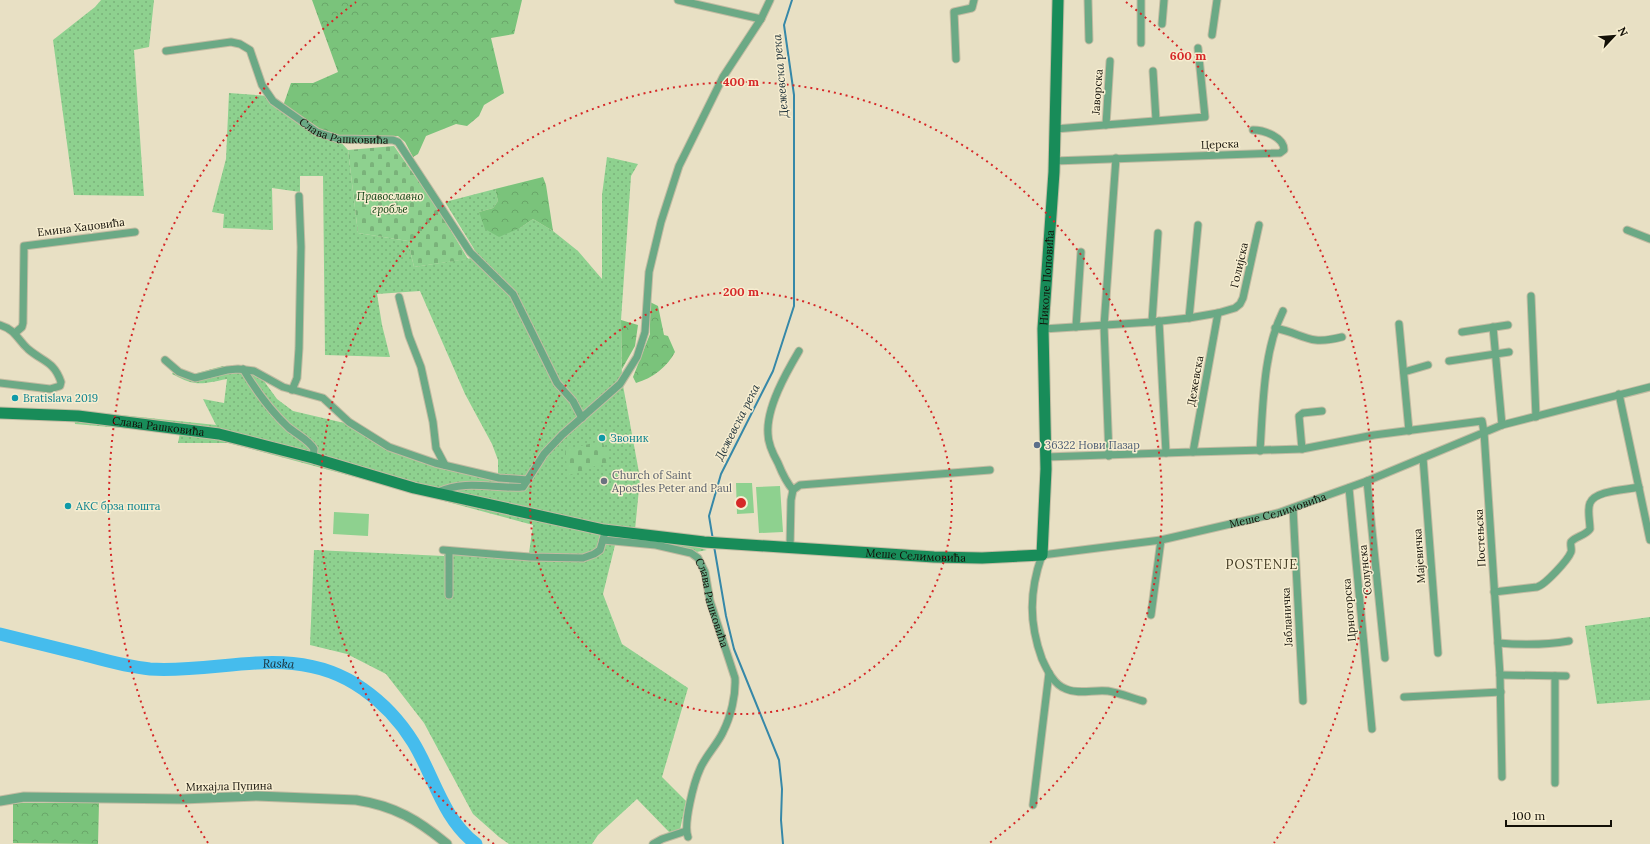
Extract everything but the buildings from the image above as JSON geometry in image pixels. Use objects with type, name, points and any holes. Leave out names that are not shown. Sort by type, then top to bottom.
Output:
[{"type":"main road","name":"Николе Поповића","points":[[1042,555],[1046,457],[1043,329],[1054,161],[1058,0]]},
{"type":"main road","name":"Слава Рашковића","points":[[0,413],[78,416],[192,429],[228,436],[313,458],[381,479],[438,492],[604,535],[736,544]]},
{"type":"main road","name":"Меше Селимовића","points":[[736,544],[934,557],[982,558],[1042,555]]},
{"type":"street","points":[[678,0],[761,19]]},
{"type":"street","points":[[438,492],[460,485],[506,488],[524,487],[544,454],[620,384],[637,357],[645,332],[649,272],[661,222],[679,166],[723,77],[761,19],[770,0]]},
{"type":"street","points":[[956,59],[954,12],[972,8],[974,0]]},
{"type":"street","points":[[1088,0],[1089,40]]},
{"type":"street","points":[[1141,0],[1141,43]]},
{"type":"street","points":[[1162,24],[1164,0]]},
{"type":"street","points":[[1212,35],[1217,0]]},
{"type":"street","name":"Слава Рашковића","points":[[166,51],[231,42],[240,44],[250,50],[262,85],[274,102],[316,132],[338,139],[393,140],[398,142],[470,252],[513,294],[557,383],[573,401],[582,418]]},
{"type":"street","name":"Јаворска","points":[[1055,129],[1205,117],[1198,48]]},
{"type":"street","name":"Јаворска","points":[[1106,125],[1110,61]]},
{"type":"street","points":[[1153,71],[1156,120]]},
{"type":"street","name":"Церска","points":[[1054,161],[1280,153],[1284,150],[1284,144],[1281,140],[1253,130]]},
{"type":"street","points":[[1109,456],[1104,326],[1116,158]]},
{"type":"street","points":[[292,390],[297,378],[299,348],[302,247],[299,196]]},
{"type":"street","points":[[1189,318],[1198,225]]},
{"type":"street","name":"Голијска","points":[[1043,329],[1155,322],[1218,313],[1235,308],[1240,304],[1259,225]]},
{"type":"street","points":[[1627,230],[1650,238]]},
{"type":"street","name":"Емина Хаџовића","points":[[17,335],[24,323],[24,246],[135,232]]},
{"type":"street","points":[[1158,233],[1155,322],[1166,452]]},
{"type":"street","points":[[1076,327],[1081,252]]},
{"type":"street","points":[[1531,296],[1536,417]]},
{"type":"street","points":[[400,297],[410,336],[421,367],[433,422],[436,448],[445,465]]},
{"type":"street","points":[[1260,451],[1264,392],[1274,328],[1283,311]]},
{"type":"street","name":"Дежевска","points":[[1193,452],[1218,313]]},
{"type":"street","points":[[1399,324],[1409,431]]},
{"type":"street","points":[[0,325],[9,328],[17,335],[28,349],[52,366],[58,374],[60,384],[50,389],[0,383]]},
{"type":"street","points":[[1462,332],[1508,325]]},
{"type":"street","points":[[1492,327],[1502,425]]},
{"type":"street","points":[[1274,328],[1314,341],[1326,341],[1342,337]]},
{"type":"street","points":[[793,490],[788,484],[770,446],[768,424],[772,408],[788,369],[799,351]]},
{"type":"street","points":[[1449,361],[1509,352]]},
{"type":"street","points":[[165,360],[179,372],[195,378],[227,370],[243,369],[256,372],[271,382],[292,390],[323,398],[349,422],[384,445],[427,461],[498,478],[528,480]]},
{"type":"street","points":[[1404,372],[1428,365]]},
{"type":"street","points":[[243,369],[280,419],[312,446],[314,449],[313,458]]},
{"type":"street","name":"Меше Селимовића","points":[[1042,555],[1161,540],[1293,508],[1367,481],[1502,425],[1650,387]]},
{"type":"street","points":[[1619,394],[1640,487],[1650,540]]},
{"type":"street","points":[[1302,448],[1299,416],[1303,413],[1322,411]]},
{"type":"street","points":[[1046,457],[1109,456],[1166,452],[1260,451],[1302,448],[1374,435],[1480,420],[1483,422],[1484,432]]},
{"type":"street","name":"Постењска","points":[[1484,432],[1501,692],[1502,777]]},
{"type":"street","name":"Мајевичка","points":[[1423,458],[1438,653]]},
{"type":"street","points":[[790,548],[791,500],[793,490],[800,485],[990,470]]},
{"type":"street","name":"Солунска","points":[[1367,481],[1385,658]]},
{"type":"street","points":[[1494,592],[1538,587],[1544,584],[1548,578],[1562,565],[1571,552],[1571,542],[1573,539],[1588,532],[1590,529],[1590,503],[1594,497],[1609,491],[1640,487]]},
{"type":"street","name":"Црногорска","points":[[1349,488],[1372,729]]},
{"type":"street","name":"Јабланичка","points":[[1293,508],[1303,701]]},
{"type":"street","points":[[449,595],[446,551],[530,558],[584,558],[597,552],[602,547],[604,535]]},
{"type":"street","name":"Слава Рашковића","points":[[604,535],[691,553],[698,558],[705,572],[710,601],[735,678],[730,713],[723,732],[700,768],[686,820],[687,834],[653,844]]},
{"type":"street","points":[[1151,615],[1161,540]]},
{"type":"street","points":[[1042,555],[1034,582],[1032,627],[1037,645],[1049,673],[1065,689],[1074,692],[1108,691],[1143,701]]},
{"type":"street","points":[[1498,643],[1551,644],[1569,641]]},
{"type":"street","points":[[1033,805],[1049,673]]},
{"type":"street","points":[[1500,674],[1566,676]]},
{"type":"street","points":[[1554,676],[1555,783]]},
{"type":"street","points":[[1404,697],[1501,692]]},
{"type":"street","name":"Михајла Пупина","points":[[0,801],[24,798],[182,799],[258,796],[356,800],[372,802],[403,812],[426,827],[447,844]]},
{"type":"green space","points":[[101,0],[154,0],[149,47],[134,50],[144,196],[74,195],[53,40],[95,7]]},
{"type":"green space","points":[[312,0],[522,0],[514,34],[491,38],[504,93],[484,105],[479,116],[467,126],[456,124],[426,136],[418,154],[413,157],[405,142],[398,136],[339,136],[320,130],[283,106],[291,83],[313,83],[338,72]]},
{"type":"green space","points":[[229,93],[269,96],[338,139],[348,150],[358,233],[408,241],[414,267],[479,257],[445,202],[495,189],[498,201],[493,208],[479,212],[520,228],[533,219],[553,231],[578,251],[602,279],[602,195],[607,157],[638,164],[631,176],[621,320],[622,380],[640,478],[635,530],[707,550],[691,553],[616,541],[603,594],[622,644],[688,688],[662,777],[686,801],[680,830],[670,833],[637,799],[598,835],[592,844],[509,844],[473,814],[424,723],[386,674],[347,654],[310,645],[314,550],[444,556],[444,548],[529,553],[533,525],[228,443],[178,443],[180,433],[75,424],[73,410],[216,425],[203,399],[224,403],[227,379],[204,383],[193,383],[172,374],[176,367],[193,374],[223,366],[248,366],[262,371],[261,377],[277,399],[293,411],[353,425],[384,445],[498,477],[498,460],[492,444],[465,394],[420,291],[377,294],[382,325],[390,357],[325,355],[323,176],[300,176],[300,192],[272,188],[273,230],[223,228],[224,214],[212,212],[226,159]]},
{"type":"green space","name":"Православно гробље","points":[[394,146],[438,209],[468,259],[414,267],[408,241],[358,233],[348,150]]},
{"type":"green space","points":[[543,177],[546,185],[553,231],[533,219],[520,228],[499,237],[485,229],[479,212],[493,208],[498,201],[495,189]]},
{"type":"green space","points":[[650,302],[658,306],[664,335],[668,336],[675,352],[664,367],[654,375],[636,383],[633,377],[650,334]]},
{"type":"green space","points":[[621,320],[638,325],[635,346],[622,369]]},
{"type":"green space","points":[[597,442],[603,443],[608,456],[606,465],[598,465],[568,476],[565,450]]},
{"type":"green space","points":[[736,483],[752,483],[754,513],[737,514]]},
{"type":"green space","points":[[780,486],[783,532],[759,533],[756,487]]},
{"type":"green space","points":[[334,512],[369,514],[368,536],[333,534]]},
{"type":"green space","points":[[1650,617],[1650,700],[1597,704],[1585,626]]},
{"type":"green space","points":[[13,803],[99,803],[98,844],[13,843]]},
{"type":"waterway","name":"Дежевска река","points":[[713,540],[709,516],[721,474],[773,371],[794,306],[794,95],[784,25],[792,0]]},
{"type":"waterway","name":"Дежевска река","points":[[714,546],[726,616],[734,649],[779,760],[782,789],[781,820],[783,844]]},
{"type":"waterway","name":"Raska","points":[[0,634],[118,664],[150,669],[285,663],[312,666],[338,675],[370,694],[397,720],[413,742],[455,822],[464,834],[476,844]]},
{"type":"place","name":"Bratislava 2019","points":[[15,398]]},
{"type":"place","name":"Звоник","points":[[602,438]]},
{"type":"place","name":"36322 Нови Пазар","points":[[1037,445]]},
{"type":"place","name":"Church of Saint Apostles Peter and Paul","points":[[604,481]]},
{"type":"place","name":"АКС брза пошта","points":[[68,506]]},
{"type":"district","name":"POSTENJE","points":[[1262,564]]}]
